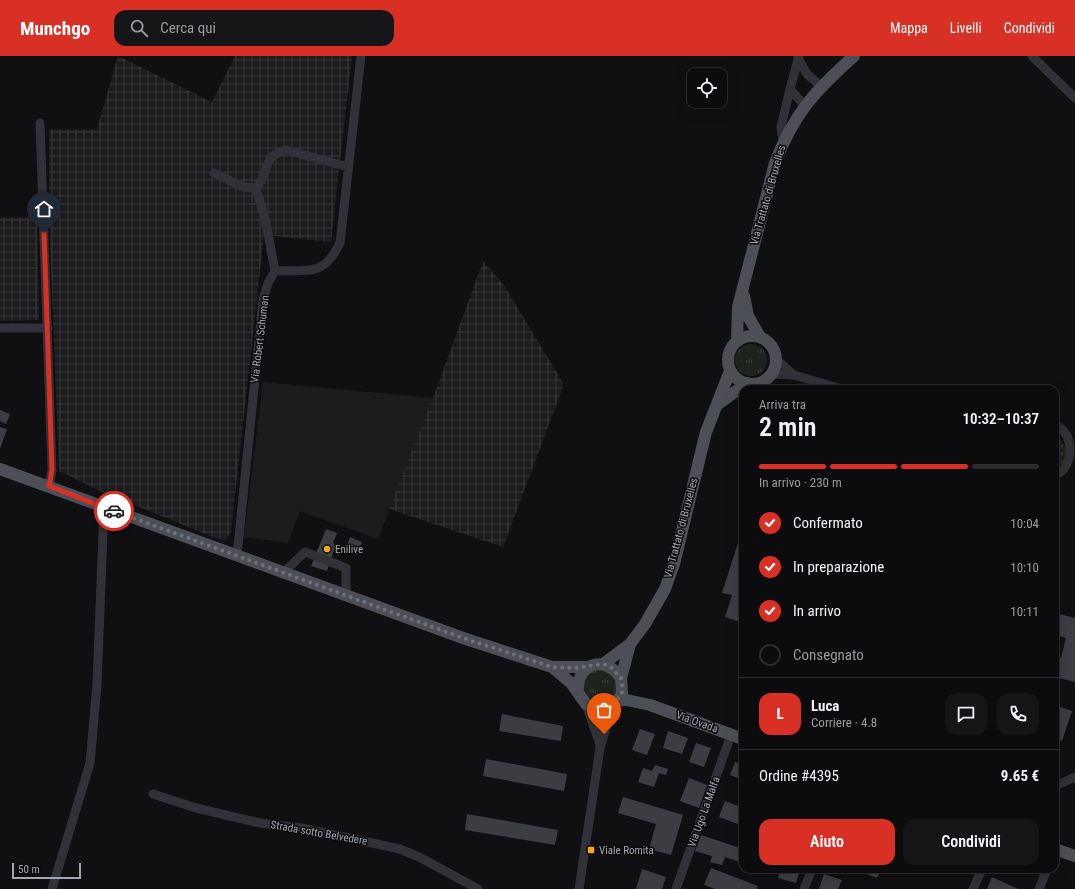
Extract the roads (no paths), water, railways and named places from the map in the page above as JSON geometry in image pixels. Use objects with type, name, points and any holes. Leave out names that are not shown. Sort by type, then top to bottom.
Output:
[{"type":"main road","name":"Via Trattato di Bruxelles","points":[[737,342],[738,307],[775,163],[783,141],[792,123],[821,86],[854,56]]},
{"type":"main road","name":"Via Trattato di Bruxelles","points":[[743,287],[744,305],[748,316],[760,337]]},
{"type":"main road","points":[[760,337],[771,346],[776,359],[771,374],[762,382],[747,383],[740,381],[730,371],[728,364],[729,352],[737,342],[744,338],[760,337]]},
{"type":"main road","name":"Via Trattato di Bruxelles","points":[[603,664],[630,644],[645,624],[665,589],[674,564],[706,432],[730,371]]},
{"type":"main road","points":[[717,405],[739,389]]},
{"type":"main road","points":[[0,469],[237,556],[346,594],[463,638],[552,667],[589,667],[603,664],[617,671],[622,681],[616,702],[602,709],[586,704],[571,683],[552,667]]},
{"type":"main road","name":"Via Trattato di Bruxelles","points":[[622,681],[630,644]]},
{"type":"main road","points":[[578,692],[579,677],[589,667]]},
{"type":"main road","name":"Via Ovada","points":[[622,681],[650,705]]},
{"type":"main road","name":"Via Ovada","points":[[616,702],[627,700],[650,705],[737,737]]},
{"type":"main road","points":[[1059,851],[1075,856]]},
{"type":"street","points":[[256,188],[266,223],[273,270],[318,270],[332,259],[340,243],[361,56]]},
{"type":"street","points":[[1032,56],[1075,98]]},
{"type":"street","points":[[799,57],[807,74],[821,86]]},
{"type":"street","points":[[783,141],[781,126],[799,57]]},
{"type":"street","points":[[790,89],[805,106]]},
{"type":"street","points":[[40,123],[52,470],[49,486]]},
{"type":"street","points":[[214,173],[243,187],[256,188],[261,183],[271,156],[277,152],[286,150],[348,167]]},
{"type":"street","name":"Via Robert Schuman","points":[[237,556],[263,300],[268,283],[275,271]]},
{"type":"street","points":[[0,328],[48,328]]},
{"type":"street","points":[[776,359],[794,375]]},
{"type":"street","points":[[771,374],[794,375],[828,385]]},
{"type":"street","points":[[1059,427],[1070,436],[1075,452],[1071,469],[1059,474]]},
{"type":"street","points":[[52,889],[90,763],[98,685],[104,507]]},
{"type":"street","points":[[284,572],[305,552],[346,568],[346,594]]},
{"type":"street","points":[[578,889],[600,748],[616,702]]},
{"type":"street","points":[[586,704],[598,735],[600,748]]},
{"type":"street","name":"Via Ugo La Malfa","points":[[676,889],[737,737]]},
{"type":"street","points":[[1059,784],[1075,777]]},
{"type":"street","name":"Strada sotto Belvedere","points":[[152,794],[196,808],[260,823],[302,828],[400,849],[421,858],[478,889]]},
{"type":"street","points":[[804,889],[810,873]]},
{"type":"street","points":[[973,889],[980,873]]},
{"type":"street","points":[[1038,889],[1045,873]]},
{"type":"place","name":"Enilive","points":[[327,549]]},
{"type":"place","name":"Viale Romita","points":[[591,850]]}]
